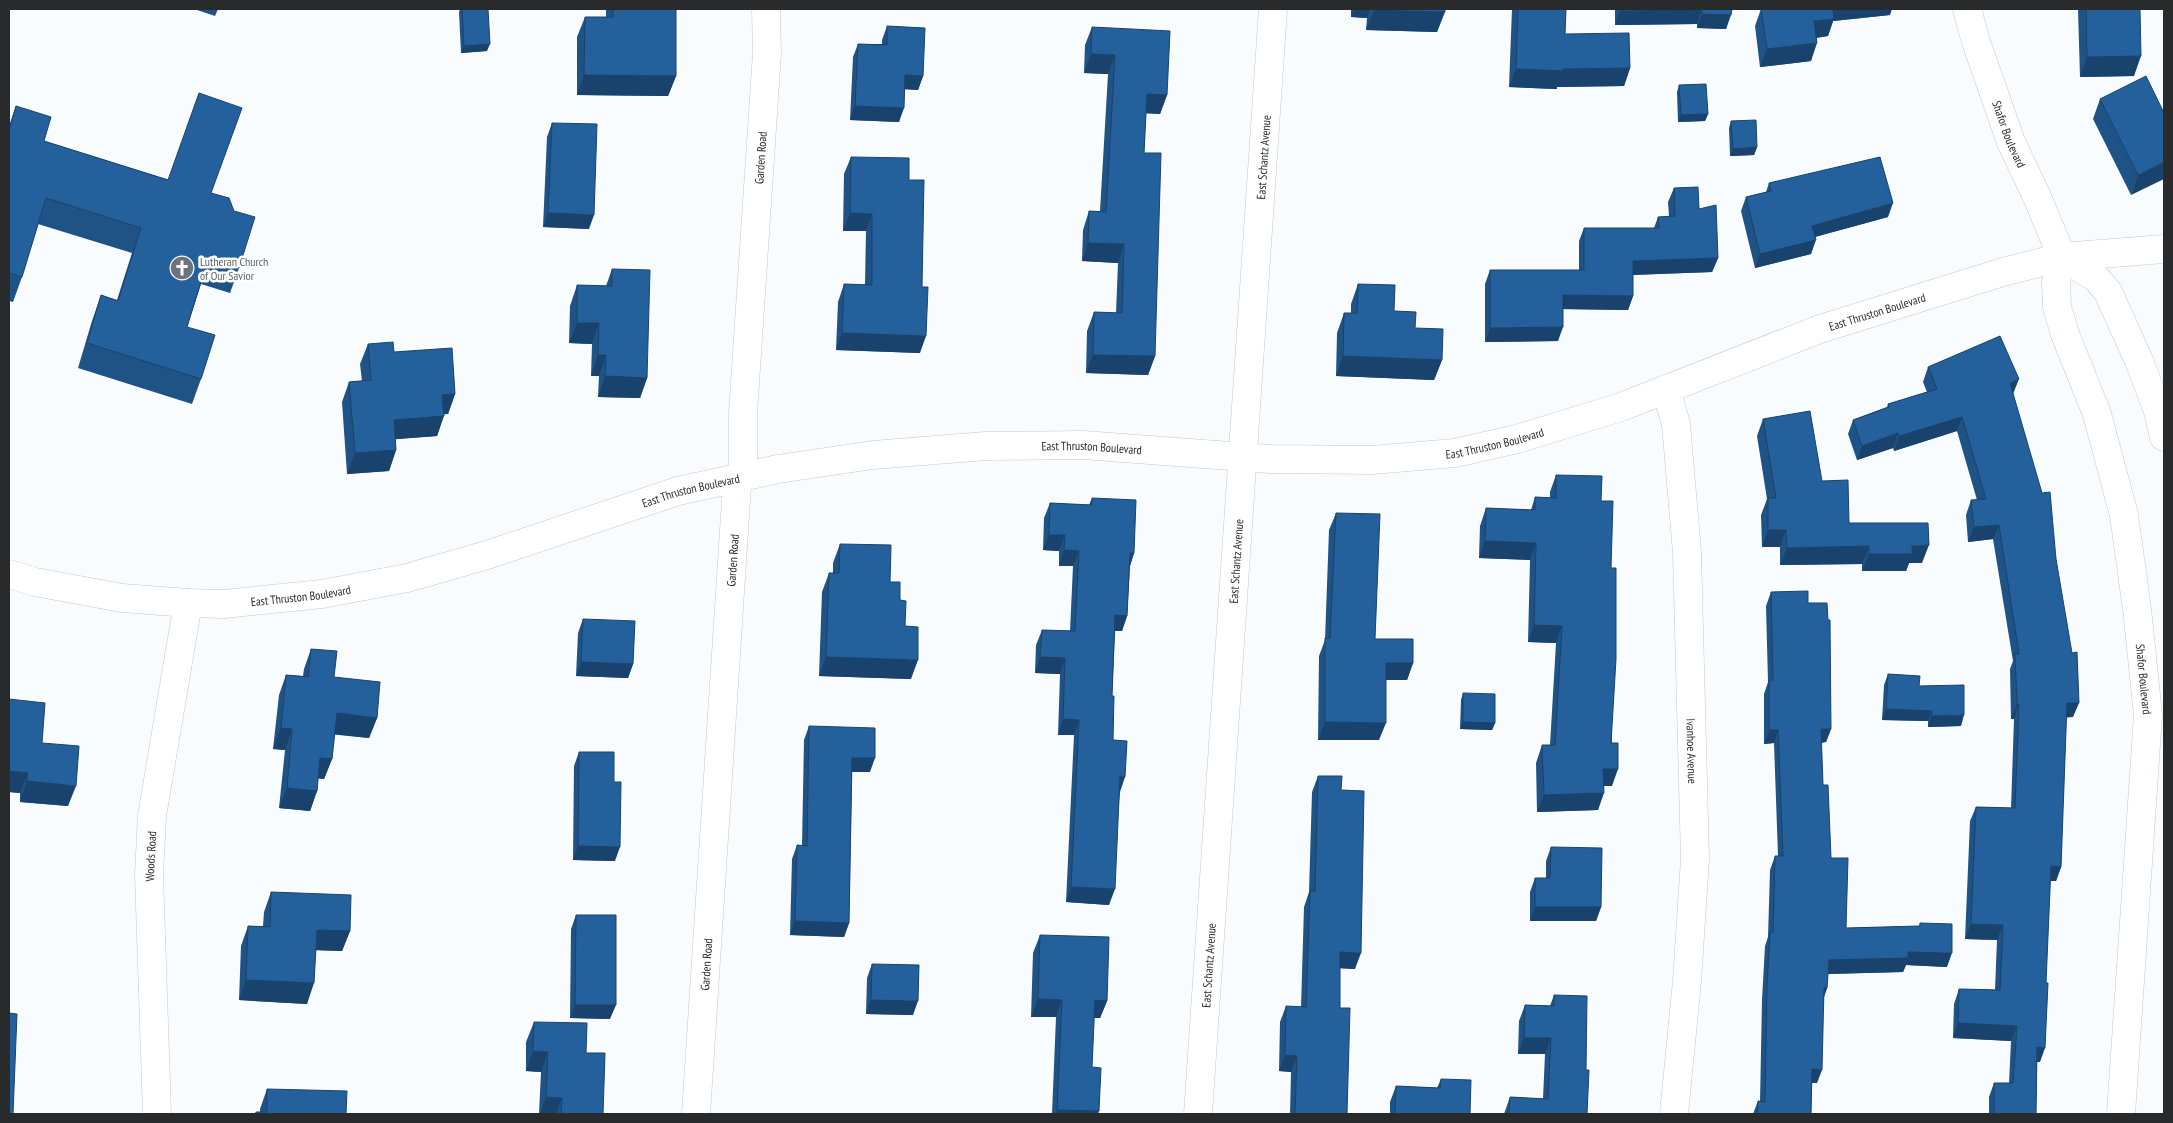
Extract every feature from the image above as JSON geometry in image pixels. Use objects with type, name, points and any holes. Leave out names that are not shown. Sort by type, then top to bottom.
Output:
[{"type":"street","name":"Garden Road","points":[[696,1114],[737,485],[743,476],[743,413],[767,53],[766,9]]},
{"type":"street","name":"East Schantz Avenue","points":[[1198,1114],[1273,9]]},
{"type":"street","name":"Shafor Boulevard","points":[[1967,9],[1976,42],[2010,142],[2038,199],[2062,257],[2056,282],[2057,307],[2065,334],[2097,414],[2124,515],[2137,609],[2148,715],[2121,1114]]},
{"type":"street","name":"East Thruston Boulevard","points":[[9,574],[35,582],[122,598],[224,604],[322,594],[406,578],[487,555],[653,498],[743,476],[873,455],[986,446],[1083,446],[1270,459],[1372,460],[1455,453],[1546,430],[1621,407],[1820,329],[2003,272],[2062,257],[2164,249]]},
{"type":"street","points":[[2062,257],[2096,278],[2108,292],[2140,363],[2158,411],[2164,437]]},
{"type":"street","name":"Ivanhoe Avenue","points":[[1666,389],[1676,424],[1688,552],[1695,859],[1687,982],[1674,1114]]},
{"type":"street","name":"Woods Road","points":[[157,1114],[149,875],[152,816],[188,603]]},
{"type":"building","points":[[462,9],[488,9],[490,44],[464,46]]},
{"type":"building","points":[[613,9],[676,9],[676,76],[584,75],[585,17],[613,17]]},
{"type":"building","points":[[1445,9],[1445,12],[1374,10]]},
{"type":"building","points":[[1518,9],[1566,9],[1565,34],[1629,33],[1630,68],[1563,69],[1563,71],[1516,69]]},
{"type":"building","points":[[1620,9],[1732,9],[1731,15],[1702,14],[1702,10],[1620,11]]},
{"type":"building","points":[[1761,9],[1833,9],[1834,19],[1814,21],[1817,43],[1767,49]]},
{"type":"building","points":[[2086,9],[2140,9],[2141,56],[2087,57]]},
{"type":"building","points":[[887,26],[925,28],[923,76],[905,75],[904,108],[855,106],[858,44],[887,45]]},
{"type":"building","points":[[1092,27],[1170,31],[1167,95],[1147,94],[1144,153],[1161,153],[1155,356],[1093,355],[1094,312],[1122,313],[1124,244],[1088,243],[1089,211],[1106,212],[1115,55],[1091,54]]},
{"type":"building","points":[[2146,76],[2164,113],[2164,162],[2138,175],[2100,99]]},
{"type":"building","points":[[1706,84],[1708,114],[1681,115],[1679,85]]},
{"type":"building","points":[[199,93],[242,108],[211,193],[229,198],[234,211],[255,217],[239,268],[208,259],[187,327],[215,335],[201,379],[87,343],[101,295],[118,301],[141,228],[46,198],[22,277],[9,273],[9,130],[16,106],[51,117],[44,141],[168,180]]},
{"type":"building","points":[[1756,120],[1757,147],[1733,149],[1731,121]]},
{"type":"building","points":[[552,123],[597,124],[594,215],[548,213]]},
{"type":"building","points":[[851,157],[909,158],[909,180],[924,180],[922,287],[928,287],[926,336],[842,333],[844,284],[872,285],[872,214],[850,213]]},
{"type":"building","points":[[1880,157],[1893,203],[1812,226],[1816,240],[1760,254],[1746,197],[1771,191],[1769,183]]},
{"type":"building","points":[[1698,187],[1699,209],[1716,205],[1718,258],[1633,261],[1633,296],[1563,295],[1563,327],[1490,328],[1490,270],[1584,270],[1584,228],[1659,228],[1658,217],[1675,216],[1674,188]]},
{"type":"building","points":[[612,269],[650,270],[647,378],[605,376],[606,355],[598,355],[599,323],[577,323],[577,285],[612,286]]},
{"type":"building","points":[[1358,284],[1395,285],[1394,311],[1416,312],[1415,328],[1443,329],[1442,360],[1343,356],[1344,313],[1357,313]]},
{"type":"building","points":[[2000,336],[2019,379],[2010,383],[2042,493],[2050,492],[2056,559],[2072,653],[2077,652],[2079,703],[2067,703],[2061,867],[2051,866],[2045,1048],[2037,1047],[2036,1114],[1994,1114],[1994,1083],[2013,1083],[2017,1026],[1958,1023],[1959,989],[2000,990],[2003,925],[1971,924],[1976,807],[2015,808],[2019,704],[2017,704],[2015,654],[2019,654],[1999,525],[1974,527],[1971,500],[1986,499],[1962,417],[1899,436],[1898,433],[1862,446],[1853,420],[1889,407],[1888,404],[1937,389],[1928,367]]},
{"type":"building","points":[[393,342],[394,352],[452,348],[455,394],[442,395],[444,416],[394,420],[396,450],[355,453],[349,382],[371,380],[368,344]]},
{"type":"building","points":[[1810,411],[1822,481],[1848,480],[1849,523],[1928,523],[1929,545],[1912,546],[1912,554],[1869,554],[1869,546],[1787,548],[1786,530],[1768,530],[1768,498],[1776,498],[1763,419]]},
{"type":"building","points":[[1556,475],[1602,476],[1601,501],[1613,501],[1611,568],[1616,568],[1616,659],[1611,743],[1618,743],[1618,769],[1603,769],[1604,793],[1544,795],[1542,745],[1555,745],[1562,626],[1534,625],[1536,543],[1485,541],[1486,508],[1535,510],[1535,497],[1556,498]]},
{"type":"building","points":[[1092,498],[1136,500],[1134,553],[1130,553],[1127,616],[1115,615],[1112,696],[1114,696],[1113,740],[1127,741],[1125,777],[1120,776],[1115,889],[1071,887],[1079,720],[1063,719],[1065,658],[1040,657],[1042,630],[1075,631],[1079,551],[1064,550],[1065,535],[1049,535],[1050,503],[1092,505]]},
{"type":"building","points":[[1336,513],[1380,514],[1375,639],[1413,639],[1413,663],[1386,663],[1386,723],[1325,722],[1325,638],[1330,638]]},
{"type":"building","points":[[840,544],[891,545],[890,582],[900,582],[900,600],[906,601],[905,626],[918,627],[918,660],[826,657],[829,573],[839,573]]},
{"type":"building","points":[[1808,591],[1808,603],[1827,603],[1828,620],[1830,620],[1831,729],[1821,729],[1823,785],[1828,785],[1831,858],[1848,858],[1846,928],[1920,926],[1920,923],[1952,924],[1952,953],[1908,952],[1908,958],[1829,960],[1827,988],[1824,988],[1822,1070],[1812,1069],[1811,1114],[1757,1114],[1758,1101],[1765,1102],[1767,986],[1770,932],[1773,932],[1775,856],[1783,856],[1778,730],[1769,730],[1769,680],[1773,680],[1771,592]]},
{"type":"building","points":[[583,619],[635,621],[633,664],[581,662]]},
{"type":"building","points":[[311,649],[337,651],[334,677],[380,682],[377,718],[337,713],[332,759],[320,758],[317,791],[287,788],[292,729],[281,728],[286,675],[308,677]]},
{"type":"building","points":[[1888,674],[1920,676],[1919,686],[1964,685],[1964,715],[1932,716],[1932,711],[1886,709]]},
{"type":"building","points":[[1463,693],[1495,694],[1495,723],[1463,722]]},
{"type":"building","points":[[9,699],[45,703],[42,743],[79,746],[76,786],[27,781],[28,773],[9,771]]},
{"type":"building","points":[[809,726],[875,728],[875,758],[852,758],[849,923],[795,921],[797,845],[807,846]]},
{"type":"building","points":[[579,752],[614,752],[614,782],[621,782],[620,847],[578,846]]},
{"type":"building","points":[[1318,776],[1342,776],[1341,790],[1364,791],[1361,953],[1340,952],[1340,1008],[1350,1008],[1347,1114],[1295,1114],[1297,1056],[1285,1055],[1286,1006],[1306,1007],[1310,891],[1315,891]]},
{"type":"building","points":[[1551,847],[1602,848],[1601,907],[1535,907],[1535,878],[1550,878]]},
{"type":"building","points":[[271,892],[351,895],[350,931],[317,930],[314,983],[246,980],[248,926],[270,927]]},
{"type":"building","points":[[576,915],[616,915],[616,1005],[575,1005]]},
{"type":"building","points":[[1040,935],[1109,937],[1107,1001],[1095,1000],[1092,1067],[1101,1068],[1099,1111],[1057,1110],[1062,1000],[1038,999]]},
{"type":"building","points":[[872,964],[919,965],[918,1001],[871,1000]]},
{"type":"building","points":[[1554,995],[1587,996],[1586,1070],[1589,1070],[1587,1114],[1509,1114],[1510,1097],[1548,1099],[1551,1038],[1524,1038],[1525,1005],[1554,1006]]},
{"type":"building","points":[[9,1013],[17,1014],[13,1114],[9,1114]]},
{"type":"building","points":[[534,1022],[587,1023],[586,1053],[605,1053],[603,1114],[561,1114],[562,1098],[546,1097],[548,1052],[533,1051]]},
{"type":"building","points":[[1441,1079],[1471,1080],[1470,1114],[1395,1114],[1396,1086],[1440,1088]]},
{"type":"building","points":[[267,1089],[347,1091],[346,1114],[256,1114],[256,1112],[267,1112]]},
{"type":"place","name":"Lutheran Church of Our Savior","points":[[182,268]]}]
